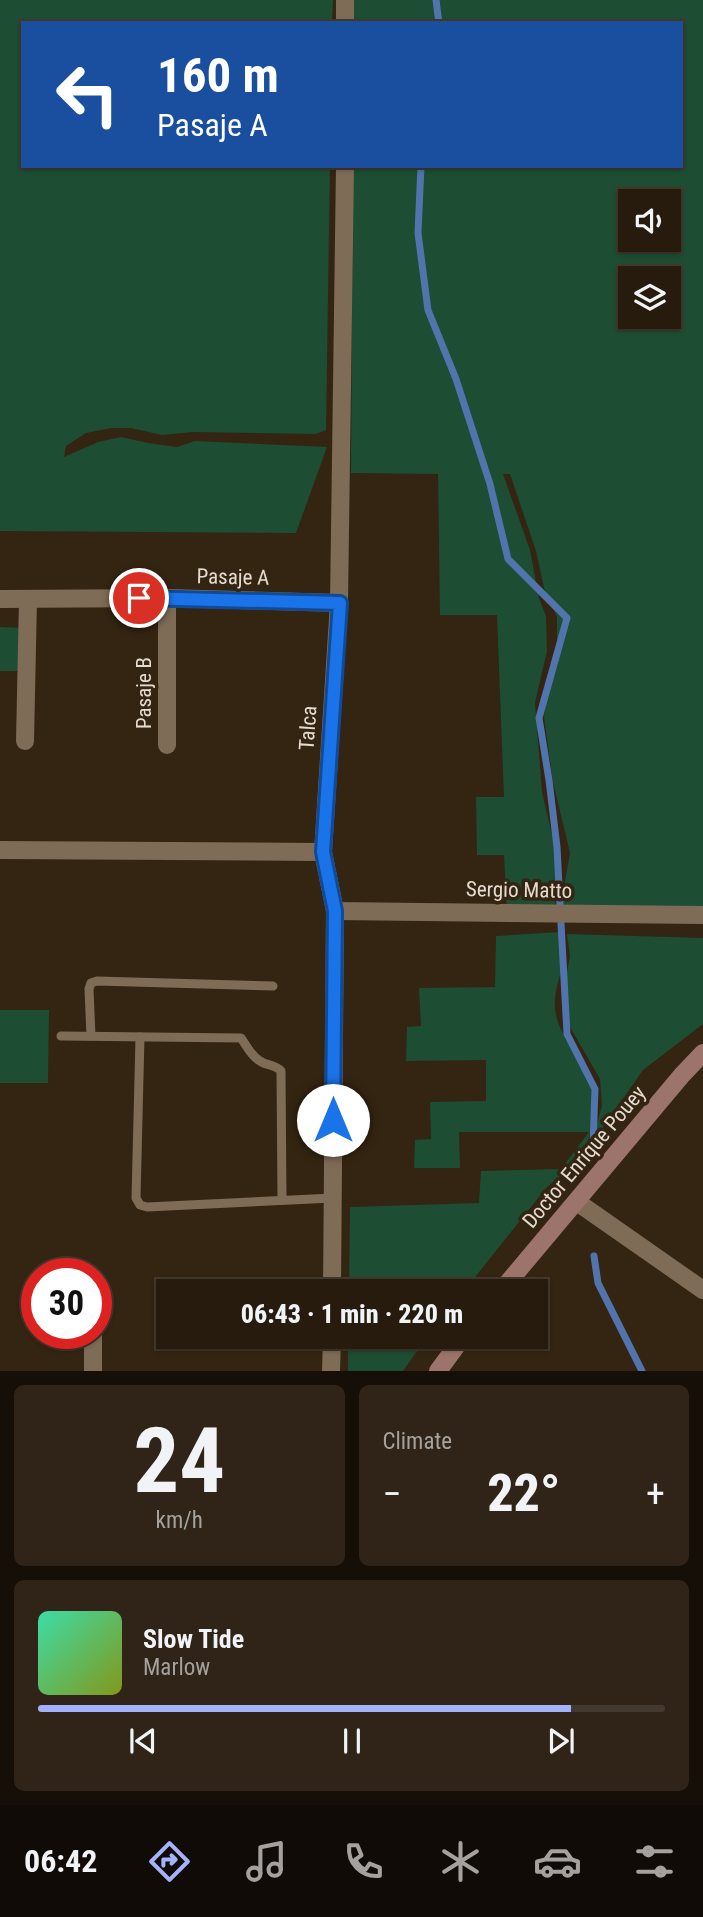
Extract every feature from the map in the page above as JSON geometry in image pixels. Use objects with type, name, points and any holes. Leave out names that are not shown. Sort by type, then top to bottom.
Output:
[{"type":"street","points":[[345,0],[345,21]]},
{"type":"street","name":"Talca","points":[[332,1279],[335,911],[323,852],[340,603],[345,168]]},
{"type":"street","name":"Pasaje A","points":[[0,599],[167,598],[340,603]]},
{"type":"street","name":"Pasaje B","points":[[167,598],[167,745]]},
{"type":"street","points":[[25,741],[28,599]]},
{"type":"street","points":[[0,850],[323,852]]},
{"type":"street","name":"Sergio Matto","points":[[335,911],[703,915]]},
{"type":"street","name":"Doctor Enrique Pouey","points":[[511,1279],[703,1053]]},
{"type":"street","points":[[577,1202],[703,1290]]},
{"type":"street","points":[[93,1349],[93,1371]]},
{"type":"street","points":[[331,1371],[332,1349]]},
{"type":"street","points":[[438,1371],[454,1349]]},
{"type":"lane","points":[[91,1036],[89,989],[97,981],[273,986]]},
{"type":"lane","points":[[61,1036],[241,1038],[250,1053],[261,1063],[277,1067],[281,1071],[282,1200]]},
{"type":"lane","points":[[140,1037],[136,1198],[140,1205],[146,1207],[333,1198]]},
{"type":"green space","points":[[0,0],[333,0],[332,21],[21,21],[21,168],[330,168],[326,430],[316,434],[193,432],[162,435],[131,428],[111,428],[86,433],[66,446],[64,457],[98,442],[121,437],[177,447],[195,441],[327,447],[296,533],[0,531]]},
{"type":"green space","points":[[354,0],[703,0],[703,919],[563,911],[561,903],[570,853],[553,782],[544,717],[549,677],[557,650],[557,617],[544,588],[536,551],[510,474],[503,474],[530,550],[539,598],[546,616],[547,651],[535,703],[542,792],[559,865],[553,888],[557,913],[507,912],[504,855],[477,855],[476,797],[504,797],[497,615],[440,615],[438,474],[351,473],[353,168],[683,168],[683,21],[354,21]]},
{"type":"green space","points":[[0,627],[24,628],[25,671],[0,671]]},
{"type":"green space","points":[[560,932],[564,954],[555,994],[555,1008],[560,1027],[592,1085],[592,1116],[585,1157],[547,1187],[474,1279],[349,1279],[350,1207],[479,1203],[481,1171],[561,1169],[589,1132],[459,1132],[460,1168],[414,1168],[415,1140],[431,1139],[430,1102],[486,1101],[486,1060],[406,1061],[407,1027],[421,1026],[419,988],[495,987],[496,936]]},
{"type":"green space","points":[[567,934],[703,938],[703,1024],[643,1070],[600,1132],[595,1130],[602,1106],[600,1079],[570,1027],[564,1003],[570,956]]},
{"type":"green space","points":[[0,1010],[49,1010],[48,1083],[0,1083]]},
{"type":"green space","points":[[348,1349],[419,1349],[403,1371],[348,1371]]},
{"type":"waterway","points":[[436,0],[439,21]]},
{"type":"waterway","points":[[421,168],[418,233],[428,310],[456,379],[490,484],[508,559],[567,618],[539,718],[557,847],[560,905]]},
{"type":"waterway","points":[[561,923],[567,1034],[595,1089],[593,1145]]},
{"type":"waterway","points":[[594,1256],[598,1283],[642,1371]]},
{"type":"route","points":[[139,598],[340,603],[323,852],[335,911],[333,1120]]}]
